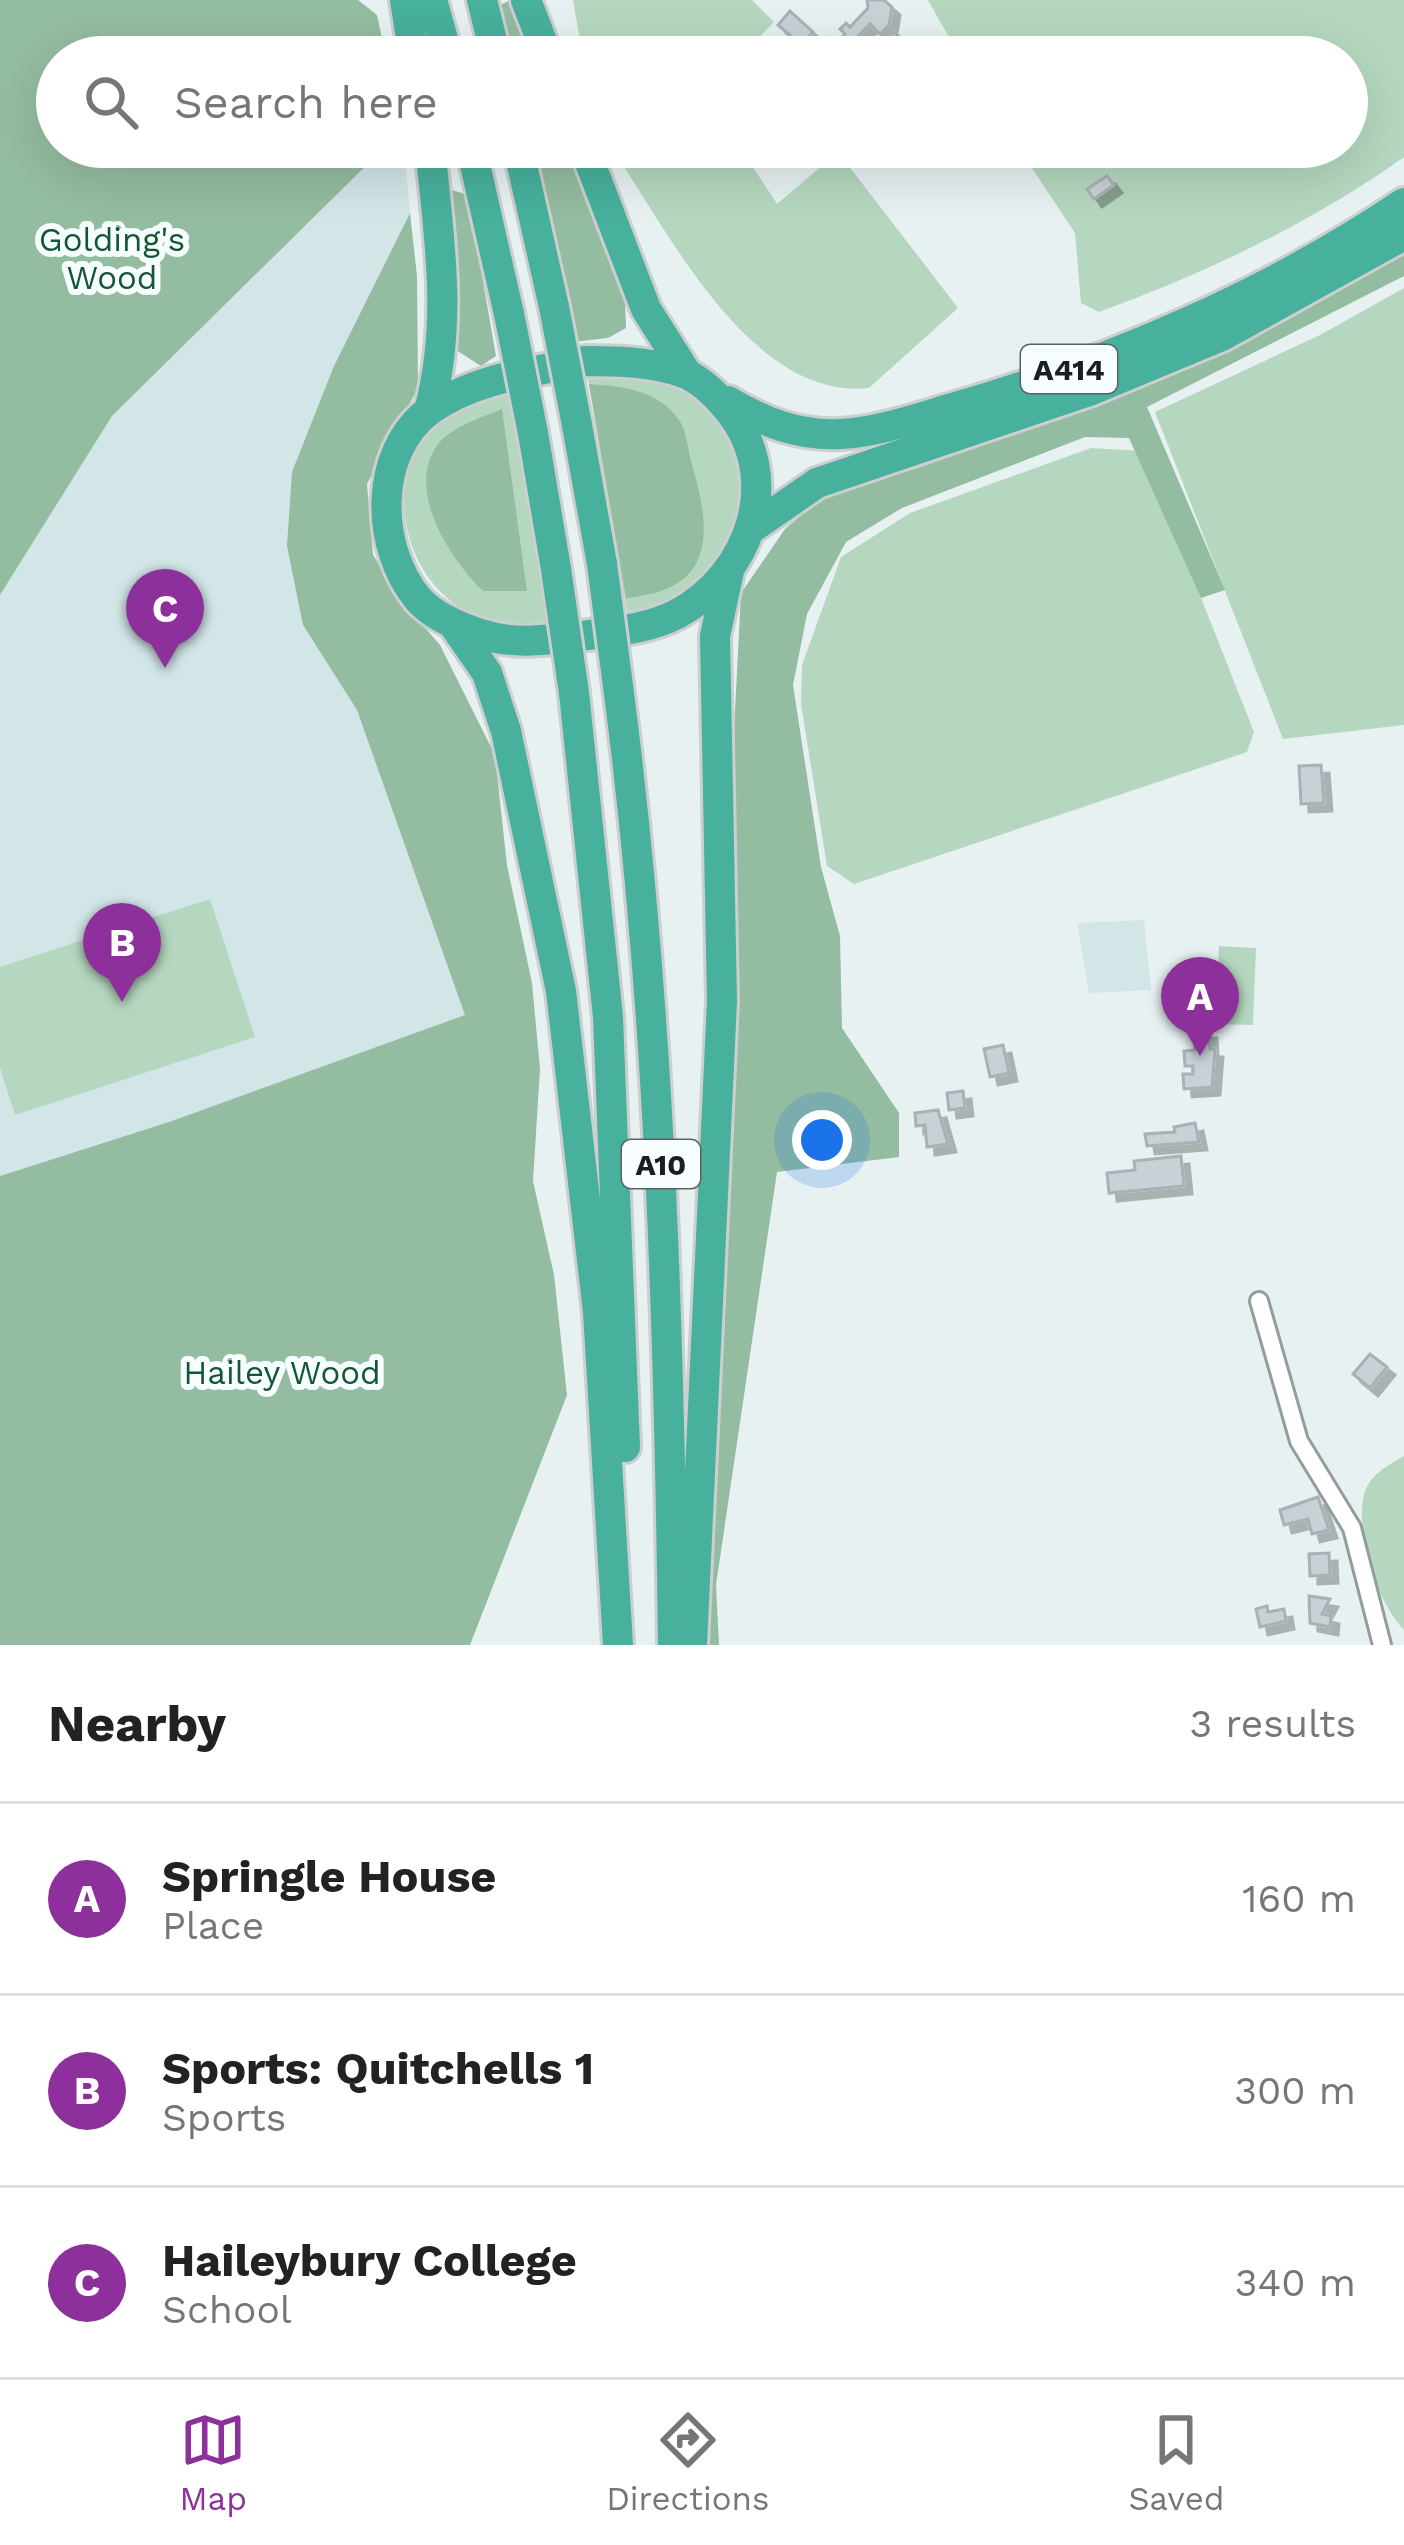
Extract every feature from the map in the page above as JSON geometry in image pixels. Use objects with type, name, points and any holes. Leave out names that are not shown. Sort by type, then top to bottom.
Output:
[{"type":"highway","points":[[405,0],[411,36]]},
{"type":"highway","points":[[432,0],[442,36]]},
{"type":"highway","points":[[482,0],[491,36]]},
{"type":"highway","points":[[526,0],[540,36]]},
{"type":"highway","points":[[432,168],[445,305],[443,358],[429,410],[392,464],[386,497],[398,567],[420,602],[453,624],[495,638],[540,641],[636,628],[679,613],[729,572]]},
{"type":"highway","name":"A10","points":[[476,168],[533,433],[574,693],[596,878],[617,1179],[625,1388],[622,1645]]},
{"type":"highway","name":"A10","points":[[523,168],[602,565],[653,1008],[670,1339],[673,1645]]},
{"type":"highway","points":[[592,168],[646,308],[700,383],[738,420],[752,448],[758,482],[752,528],[729,572],[715,636],[722,1001],[692,1645]]},
{"type":"highway","name":"A414","points":[[700,383],[778,427],[815,434],[859,432],[918,418],[1048,377],[1173,327],[1310,258],[1404,203]]},
{"type":"highway","name":"A414","points":[[752,528],[817,483],[1052,404],[1222,336],[1404,235]]},
{"type":"highway","points":[[429,410],[494,380],[585,361],[630,361],[700,383]]},
{"type":"highway","points":[[453,624],[488,674],[506,730],[561,991],[598,1312],[622,1645]]},
{"type":"street","points":[[1259,1301],[1291,1420],[1352,1528],[1382,1645]]},
{"type":"shaded area","points":[[364,168],[406,168],[410,213],[334,366],[303,625],[357,710],[466,1015],[172,1121],[0,1176],[0,595],[112,416]]},
{"type":"shaded area","points":[[1144,920],[1151,990],[1089,993],[1077,923]]},
{"type":"green space","name":"Golding's Wood","points":[[0,0],[358,0],[377,15],[382,36],[36,36],[36,168],[364,168],[112,416],[0,595]]},
{"type":"green space","points":[[511,0],[525,36],[506,36],[498,6]]},
{"type":"green space","points":[[573,0],[752,0],[774,22],[760,36],[579,36]]},
{"type":"green space","points":[[928,0],[1404,0],[1404,157],[1257,245],[1099,312],[1081,303],[1075,233],[1032,168],[1368,168],[1368,36],[948,36]]},
{"type":"green space","points":[[537,168],[576,168],[625,299],[626,328],[608,338],[573,342]]},
{"type":"green space","points":[[625,168],[754,168],[777,204],[819,168],[850,168],[958,308],[869,388],[826,385],[787,367],[750,339],[687,264]]},
{"type":"green space","points":[[447,192],[468,195],[496,356],[481,366],[456,350]]},
{"type":"green space","name":"Hailey Wood","points":[[410,213],[417,276],[418,388],[367,484],[373,555],[407,607],[440,645],[495,755],[507,865],[532,983],[540,1069],[533,1181],[554,1275],[567,1395],[470,1645],[0,1645],[0,1176],[172,1121],[465,1015],[357,710],[303,625],[287,546],[292,472],[334,366]]},
{"type":"green space","points":[[1404,245],[1404,276],[1147,407],[1225,590],[1201,598],[1129,438],[1085,437],[902,508],[846,542],[807,614],[793,685],[821,867],[840,936],[842,1028],[899,1113],[899,1157],[777,1172],[716,1585],[719,1645],[697,1645],[736,1028],[732,770],[741,593],[785,529],[828,492],[918,468],[1069,411]]},
{"type":"green space","points":[[1404,288],[1404,725],[1283,739],[1155,412],[1320,335]]},
{"type":"green space","points":[[645,370],[698,393],[721,416],[740,460],[741,509],[725,554],[703,582],[672,599],[627,611],[587,373]]},
{"type":"green space","points":[[589,384],[650,396],[671,410],[684,430],[704,536],[691,571],[655,593],[626,598]]},
{"type":"green space","points":[[508,390],[548,623],[486,619],[442,593],[423,569],[405,512],[406,483],[415,454],[431,430],[456,410]]},
{"type":"green space","points":[[502,409],[527,591],[483,591],[446,544],[426,484],[428,465],[442,440]]},
{"type":"green space","points":[[1091,448],[1143,451],[1254,732],[1247,752],[854,884],[827,866],[801,704],[802,665],[841,557],[910,513]]},
{"type":"green space","points":[[210,899],[255,1037],[15,1115],[0,1068],[0,967]]},
{"type":"green space","points":[[1219,946],[1256,948],[1253,1025],[1215,1024]]},
{"type":"green space","points":[[1404,1456],[1404,1630],[1385,1603],[1370,1567],[1362,1511],[1370,1482]]},
{"type":"building","points":[[867,0],[884,0],[892,7],[889,25],[880,34],[870,24],[858,36],[843,36],[840,29],[846,23],[850,27],[868,8]]},
{"type":"building","points":[[790,11],[813,32],[791,36],[778,25]]},
{"type":"building","points":[[1107,176],[1114,185],[1094,199],[1087,189]]},
{"type":"building","points":[[1321,765],[1324,803],[1301,804],[1299,766]]},
{"type":"building","points":[[1209,1030],[1210,1049],[1215,1049],[1212,1087],[1184,1089],[1183,1074],[1193,1074],[1193,1066],[1185,1066],[1184,1051],[1195,1050],[1194,1031]]},
{"type":"building","points":[[1003,1045],[1009,1073],[990,1077],[984,1049]]},
{"type":"building","points":[[963,1091],[965,1108],[949,1110],[947,1093]]},
{"type":"building","points":[[938,1110],[948,1144],[927,1147],[925,1125],[916,1126],[915,1113]]},
{"type":"building","points":[[1195,1123],[1199,1142],[1147,1146],[1145,1134],[1175,1132],[1174,1127]]},
{"type":"building","points":[[1181,1156],[1184,1186],[1109,1193],[1107,1173],[1135,1170],[1134,1161]]},
{"type":"building","points":[[1370,1354],[1387,1367],[1370,1388],[1353,1374]]},
{"type":"building","points":[[1318,1497],[1329,1530],[1312,1534],[1308,1519],[1284,1525],[1280,1510]]},
{"type":"building","points":[[1329,1553],[1330,1575],[1310,1576],[1309,1554]]},
{"type":"building","points":[[1309,1596],[1330,1599],[1322,1614],[1331,1616],[1330,1627],[1310,1623]]},
{"type":"building","points":[[1267,1606],[1268,1612],[1284,1609],[1286,1621],[1260,1627],[1256,1609]]},
{"type":"place","name":"Haileybury College","points":[[165,668]]},
{"type":"place","name":"Sports: Quitchells 1","points":[[122,1002]]},
{"type":"place","name":"Springle House","points":[[1200,1056]]}]
